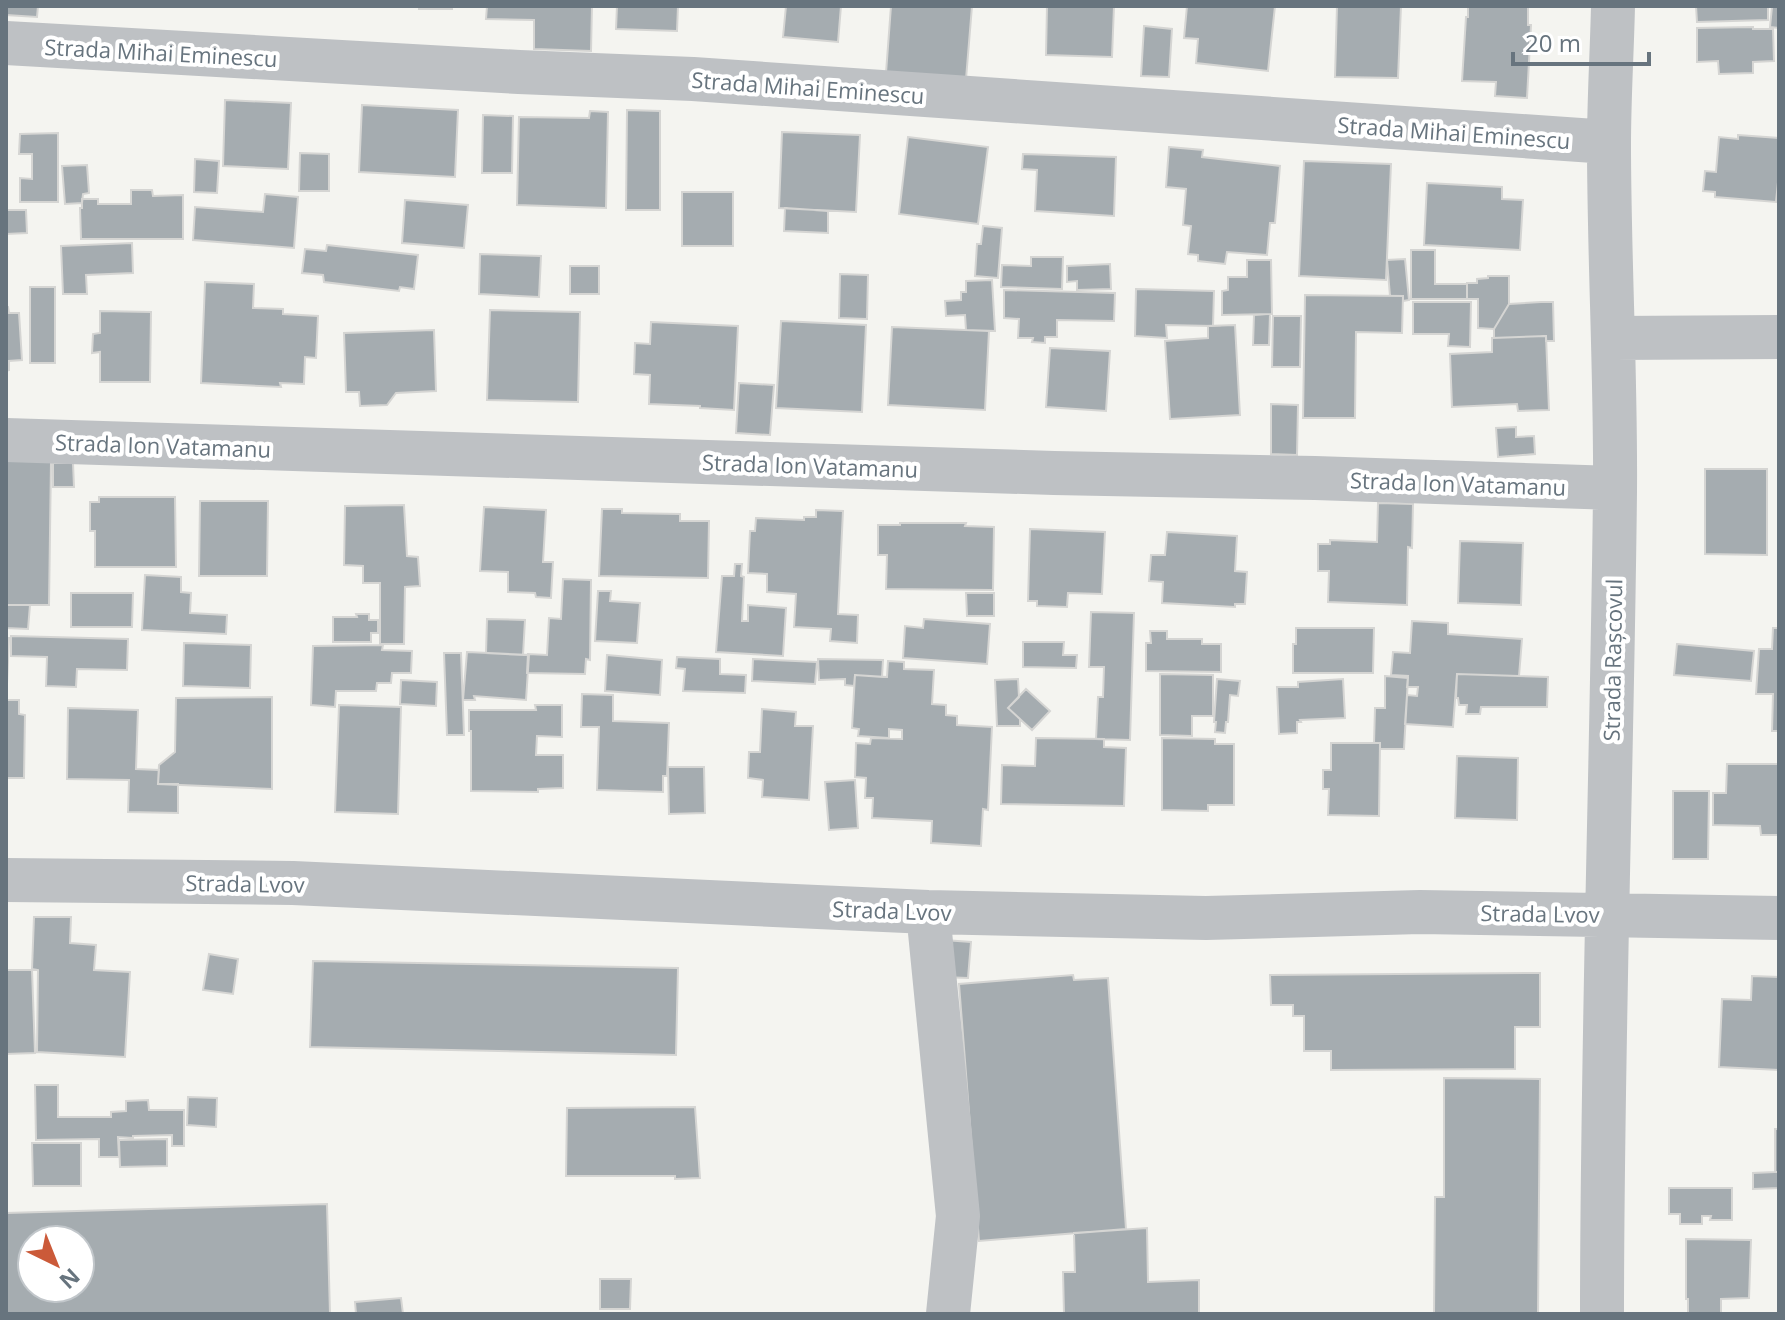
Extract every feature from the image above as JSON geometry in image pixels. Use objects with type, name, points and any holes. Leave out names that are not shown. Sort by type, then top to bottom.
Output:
[{"type":"street","name":"Strada Rașcovul","points":[[1602,1314],[1602,1147],[1615,488],[1609,142],[1613,6]]},
{"type":"street","name":"Strada Mihai Eminescu","points":[[6,43],[693,79],[1609,142]]},
{"type":"street","points":[[1614,338],[1779,337]]},
{"type":"street","name":"Strada Ion Vatamanu","points":[[6,440],[1615,488]]},
{"type":"street","name":"Strada Lvov","points":[[6,880],[293,883],[928,912],[1206,918],[1420,912],[1779,918]]},
{"type":"street","points":[[928,912],[958,1216],[948,1314]]},
{"type":"building","points":[[6,6],[38,6],[37,17],[6,15]]},
{"type":"building","points":[[419,6],[452,6],[452,9],[419,9]]},
{"type":"building","points":[[487,6],[592,6],[591,51],[534,49],[534,20],[486,19]]},
{"type":"building","points":[[617,6],[678,6],[677,31],[616,29]]},
{"type":"building","points":[[786,6],[841,6],[838,42],[783,37]]},
{"type":"building","points":[[891,6],[972,6],[966,79],[886,73]]},
{"type":"building","points":[[1047,6],[1114,6],[1112,57],[1046,55]]},
{"type":"building","points":[[1187,6],[1275,6],[1268,71],[1196,63],[1198,39],[1184,38]]},
{"type":"building","points":[[1337,6],[1401,6],[1398,78],[1335,77]]},
{"type":"building","points":[[1468,6],[1528,6],[1528,25],[1531,25],[1527,98],[1495,96],[1496,82],[1462,81]]},
{"type":"building","points":[[1696,6],[1768,6],[1768,20],[1697,22]]},
{"type":"building","points":[[1772,7],[1779,7],[1779,28],[1770,27]]},
{"type":"building","points":[[1144,26],[1172,29],[1169,77],[1141,76]]},
{"type":"building","points":[[1697,28],[1773,29],[1774,61],[1753,62],[1753,73],[1719,74],[1718,61],[1697,62]]},
{"type":"building","points":[[225,100],[291,103],[288,169],[223,166]]},
{"type":"building","points":[[362,105],[458,110],[455,177],[359,172]]},
{"type":"building","points":[[627,110],[660,111],[660,210],[626,210]]},
{"type":"building","points":[[590,111],[608,112],[606,208],[517,205],[519,117],[589,118]]},
{"type":"building","points":[[483,115],[513,116],[512,173],[482,173]]},
{"type":"building","points":[[782,132],[860,135],[856,212],[779,208]]},
{"type":"building","points":[[58,133],[58,202],[20,202],[20,178],[32,179],[32,154],[19,154],[20,134]]},
{"type":"building","points":[[1738,135],[1779,138],[1776,202],[1715,197],[1715,192],[1703,191],[1705,171],[1716,172],[1719,137],[1738,139]]},
{"type":"building","points":[[908,137],[988,147],[978,224],[899,214]]},
{"type":"building","points":[[1169,147],[1203,150],[1202,157],[1280,166],[1275,223],[1270,223],[1267,255],[1227,252],[1225,264],[1198,261],[1198,255],[1188,254],[1191,226],[1183,225],[1186,189],[1166,187]]},
{"type":"building","points":[[300,153],[329,154],[329,191],[299,191]]},
{"type":"building","points":[[1023,154],[1116,157],[1114,216],[1035,211],[1037,170],[1022,169]]},
{"type":"building","points":[[195,159],[219,161],[217,193],[194,192]]},
{"type":"building","points":[[1304,161],[1391,164],[1386,280],[1299,276]]},
{"type":"building","points":[[87,165],[89,193],[83,194],[82,203],[65,204],[62,166]]},
{"type":"building","points":[[1427,183],[1502,187],[1502,199],[1523,200],[1520,250],[1424,245]]},
{"type":"building","points":[[131,190],[152,190],[153,196],[183,195],[183,239],[81,239],[82,199],[98,199],[98,204],[131,204]]},
{"type":"building","points":[[682,192],[733,192],[733,246],[682,246]]},
{"type":"building","points":[[265,194],[298,197],[294,248],[193,240],[195,207],[263,212]]},
{"type":"building","points":[[405,200],[468,205],[464,248],[402,243]]},
{"type":"building","points":[[785,208],[828,211],[828,233],[784,231]]},
{"type":"building","points":[[6,210],[26,210],[27,233],[6,234]]},
{"type":"building","points":[[983,226],[1002,228],[998,278],[975,276],[977,244],[981,244]]},
{"type":"building","points":[[132,243],[133,273],[86,275],[87,294],[63,294],[61,246]]},
{"type":"building","points":[[327,245],[418,255],[414,289],[400,287],[399,291],[324,282],[323,275],[302,273],[305,249],[326,251]]},
{"type":"building","points":[[1411,250],[1435,250],[1435,284],[1467,284],[1467,299],[1411,299]]},
{"type":"building","points":[[480,254],[541,256],[539,297],[479,294]]},
{"type":"building","points":[[1031,257],[1063,257],[1062,289],[1001,287],[1002,265],[1031,266]]},
{"type":"building","points":[[1405,259],[1409,300],[1403,301],[1403,296],[1390,296],[1387,260]]},
{"type":"building","points":[[1247,260],[1271,260],[1272,314],[1222,315],[1222,291],[1228,290],[1228,277],[1247,277]]},
{"type":"building","points":[[1110,264],[1111,289],[1077,290],[1077,281],[1067,282],[1067,266]]},
{"type":"building","points":[[570,266],[599,266],[599,294],[570,294]]},
{"type":"building","points":[[840,274],[868,275],[867,319],[839,318]]},
{"type":"building","points":[[1509,276],[1509,304],[1494,329],[1478,328],[1478,299],[1467,299],[1467,283],[1477,283],[1477,279]]},
{"type":"building","points":[[992,280],[995,331],[966,330],[965,315],[946,316],[945,301],[961,300],[961,292],[966,292],[966,281]]},
{"type":"building","points":[[205,282],[254,284],[253,308],[283,309],[283,314],[318,316],[316,358],[305,357],[304,384],[280,383],[281,387],[201,383]]},
{"type":"building","points":[[30,287],[55,287],[55,363],[30,363]]},
{"type":"building","points":[[1136,289],[1214,291],[1213,326],[1166,325],[1167,338],[1135,336]]},
{"type":"building","points":[[1004,290],[1115,293],[1114,321],[1057,320],[1057,337],[1045,337],[1045,343],[1032,342],[1033,338],[1018,338],[1019,319],[1004,318]]},
{"type":"building","points":[[1305,295],[1403,296],[1402,333],[1356,332],[1355,418],[1303,418]]},
{"type":"building","points":[[1413,302],[1471,302],[1470,347],[1448,346],[1449,334],[1413,334]]},
{"type":"building","points":[[1553,302],[1554,341],[1546,341],[1546,336],[1494,338],[1494,329],[1509,304]]},
{"type":"building","points":[[6,307],[9,313],[19,313],[22,360],[9,361],[9,370],[6,371]]},
{"type":"building","points":[[490,310],[580,312],[578,402],[487,400]]},
{"type":"building","points":[[100,311],[151,312],[150,382],[100,382],[100,352],[92,353],[93,334],[100,333]]},
{"type":"building","points":[[1270,314],[1269,345],[1253,345],[1254,315]]},
{"type":"building","points":[[1273,316],[1301,316],[1300,367],[1272,367]]},
{"type":"building","points":[[781,321],[866,325],[862,412],[776,408]]},
{"type":"building","points":[[651,322],[738,326],[734,410],[649,404],[650,375],[634,374],[635,343],[650,344]]},
{"type":"building","points":[[1235,325],[1240,415],[1170,419],[1165,341],[1208,338],[1208,326]]},
{"type":"building","points":[[892,327],[989,331],[985,410],[888,405]]},
{"type":"building","points":[[434,330],[436,391],[396,393],[387,405],[360,406],[359,392],[346,392],[344,333]]},
{"type":"building","points":[[1546,336],[1549,410],[1518,411],[1517,404],[1452,407],[1450,354],[1492,352],[1492,338]]},
{"type":"building","points":[[1050,348],[1110,351],[1106,411],[1046,407]]},
{"type":"building","points":[[739,383],[774,385],[770,435],[736,433]]},
{"type":"building","points":[[1271,404],[1298,405],[1297,455],[1271,454]]},
{"type":"building","points":[[1516,427],[1516,437],[1534,436],[1535,454],[1498,457],[1496,428]]},
{"type":"building","points":[[6,460],[51,461],[49,605],[6,605]]},
{"type":"building","points":[[53,463],[73,463],[74,487],[53,487]]},
{"type":"building","points":[[1705,469],[1767,469],[1767,555],[1705,554]]},
{"type":"building","points":[[99,497],[175,497],[176,567],[95,567],[95,531],[90,531],[90,502],[99,502]]},
{"type":"building","points":[[200,501],[268,501],[267,576],[199,576]]},
{"type":"building","points":[[1378,503],[1413,504],[1412,548],[1408,547],[1407,605],[1328,602],[1329,571],[1318,571],[1318,544],[1330,544],[1330,540],[1377,542]]},
{"type":"building","points":[[404,505],[407,556],[418,557],[420,586],[405,587],[404,644],[380,644],[380,583],[363,583],[363,566],[344,565],[345,506]]},
{"type":"building","points":[[484,507],[546,510],[543,562],[553,562],[551,598],[536,597],[535,593],[508,592],[508,572],[480,571]]},
{"type":"building","points":[[602,509],[622,509],[622,513],[680,514],[680,521],[709,521],[708,578],[599,576]]},
{"type":"building","points":[[816,510],[843,511],[838,614],[858,615],[857,643],[830,641],[831,629],[794,627],[796,594],[767,592],[767,574],[748,573],[750,531],[755,531],[756,518],[804,520],[804,517],[816,517]]},
{"type":"building","points":[[966,523],[965,526],[994,527],[993,590],[886,589],[887,555],[878,555],[878,525]]},
{"type":"building","points":[[1030,529],[1105,532],[1102,594],[1068,593],[1067,607],[1037,606],[1037,601],[1028,601]]},
{"type":"building","points":[[1167,532],[1237,536],[1235,571],[1247,572],[1245,604],[1235,604],[1235,607],[1162,603],[1163,582],[1149,581],[1151,555],[1165,555]]},
{"type":"building","points":[[1460,541],[1523,543],[1521,605],[1458,603]]},
{"type":"building","points":[[735,564],[742,564],[741,576],[744,577],[742,621],[748,621],[748,605],[786,608],[783,656],[716,652],[722,576],[734,576]]},
{"type":"building","points":[[145,575],[181,577],[181,592],[191,593],[190,613],[227,615],[226,634],[142,630]]},
{"type":"building","points":[[563,579],[591,580],[590,660],[586,659],[585,674],[527,673],[528,654],[547,655],[549,618],[561,619]]},
{"type":"building","points":[[598,591],[611,591],[610,601],[640,603],[637,643],[595,641]]},
{"type":"building","points":[[71,593],[133,593],[132,627],[71,627]]},
{"type":"building","points":[[966,593],[994,593],[994,616],[967,616]]},
{"type":"building","points":[[6,605],[30,605],[28,629],[6,628]]},
{"type":"building","points":[[1091,612],[1134,613],[1130,740],[1096,739],[1098,697],[1103,697],[1104,667],[1089,667]]},
{"type":"building","points":[[356,614],[369,614],[369,620],[378,620],[378,633],[371,633],[371,642],[333,642],[333,617],[357,617]]},
{"type":"building","points":[[487,619],[525,620],[523,655],[486,653]]},
{"type":"building","points":[[924,619],[990,624],[987,664],[903,658],[905,626],[923,628]]},
{"type":"building","points":[[1412,621],[1448,623],[1448,634],[1522,639],[1519,676],[1457,674],[1453,727],[1405,724],[1407,695],[1417,696],[1418,687],[1407,687],[1408,676],[1391,675],[1393,652],[1410,653]]},
{"type":"building","points":[[1296,628],[1374,628],[1373,673],[1293,673]]},
{"type":"building","points":[[1773,628],[1779,628],[1779,731],[1772,731],[1773,694],[1756,694],[1759,649],[1772,649]]},
{"type":"building","points":[[1150,631],[1167,631],[1167,639],[1202,639],[1202,644],[1221,644],[1221,672],[1146,671],[1146,643],[1151,643]]},
{"type":"building","points":[[11,636],[128,639],[127,670],[77,669],[76,687],[46,686],[47,657],[11,656]]},
{"type":"building","points":[[6,638],[9,638],[7,684],[6,684]]},
{"type":"building","points":[[1023,642],[1064,642],[1063,655],[1077,655],[1076,668],[1023,667]]},
{"type":"building","points":[[184,643],[251,645],[250,688],[183,686]]},
{"type":"building","points":[[1677,644],[1754,651],[1751,681],[1674,675]]},
{"type":"building","points":[[383,645],[382,650],[412,651],[411,673],[392,673],[391,683],[377,683],[376,691],[336,691],[335,707],[311,705],[313,646]]},
{"type":"building","points":[[467,652],[529,655],[526,700],[474,696],[475,700],[463,700]]},
{"type":"building","points":[[444,653],[461,653],[464,735],[447,735]]},
{"type":"building","points":[[607,655],[662,660],[660,695],[605,691]]},
{"type":"building","points":[[677,657],[720,659],[720,674],[746,675],[745,693],[683,691],[685,669],[676,668]]},
{"type":"building","points":[[753,659],[817,662],[815,684],[752,681]]},
{"type":"building","points":[[818,659],[883,660],[882,677],[855,675],[854,686],[845,685],[845,679],[819,680]]},
{"type":"building","points":[[888,661],[904,662],[904,669],[934,670],[932,704],[946,705],[946,715],[957,716],[957,725],[992,727],[988,810],[983,809],[981,846],[931,843],[932,821],[872,818],[873,798],[865,798],[866,778],[855,777],[856,743],[870,744],[871,738],[902,739],[902,730],[889,729],[889,738],[858,736],[859,729],[852,728],[855,675],[887,677]]},
{"type":"building","points":[[1160,674],[1213,675],[1213,716],[1192,716],[1192,736],[1160,735]]},
{"type":"building","points":[[1457,674],[1548,677],[1547,707],[1481,707],[1480,714],[1466,714],[1467,705],[1459,705],[1456,698]]},
{"type":"building","points":[[1385,676],[1408,678],[1404,749],[1380,749],[1380,743],[1374,743],[1375,708],[1385,708]]},
{"type":"building","points":[[1018,679],[1019,697],[1008,708],[1020,719],[1020,726],[997,726],[995,680]]},
{"type":"building","points":[[1217,679],[1240,681],[1238,696],[1230,695],[1225,733],[1215,732]]},
{"type":"building","points":[[1343,679],[1345,718],[1300,720],[1297,722],[1297,733],[1279,734],[1277,687],[1298,687],[1298,682]]},
{"type":"building","points":[[401,680],[437,682],[436,706],[400,704]]},
{"type":"building","points":[[1026,689],[1050,711],[1032,730],[1008,708]]},
{"type":"building","points":[[582,694],[613,695],[613,721],[669,723],[667,776],[663,776],[663,792],[597,790],[599,727],[581,727]]},
{"type":"building","points":[[272,697],[272,789],[158,784],[159,765],[175,752],[176,698]]},
{"type":"building","points":[[6,700],[19,700],[19,714],[25,715],[24,778],[6,778]]},
{"type":"building","points":[[339,705],[401,707],[398,814],[335,812]]},
{"type":"building","points":[[535,705],[562,705],[562,737],[537,736],[536,755],[563,755],[563,788],[538,789],[538,792],[471,791],[469,710],[536,710]]},
{"type":"building","points":[[68,708],[138,710],[136,769],[159,770],[158,784],[178,784],[178,813],[128,812],[129,780],[67,779]]},
{"type":"building","points":[[762,709],[796,712],[795,726],[813,726],[809,800],[762,797],[763,780],[748,778],[749,752],[760,752]]},
{"type":"building","points":[[1036,738],[1104,739],[1104,747],[1126,748],[1124,806],[1001,804],[1002,765],[1035,766]]},
{"type":"building","points":[[1162,738],[1215,739],[1215,744],[1234,744],[1234,805],[1208,805],[1208,811],[1162,810]]},
{"type":"building","points":[[1331,743],[1380,743],[1379,816],[1328,815],[1329,789],[1323,789],[1323,770],[1331,770]]},
{"type":"building","points":[[1457,756],[1518,758],[1517,820],[1455,818]]},
{"type":"building","points":[[1727,764],[1779,764],[1778,835],[1761,835],[1760,826],[1713,825],[1713,793],[1726,793]]},
{"type":"building","points":[[668,767],[704,767],[705,813],[669,814]]},
{"type":"building","points":[[855,780],[858,828],[829,830],[825,782]]},
{"type":"building","points":[[1673,791],[1709,791],[1708,859],[1673,859]]},
{"type":"building","points":[[34,917],[71,917],[70,943],[96,945],[94,970],[130,972],[125,1057],[37,1052],[38,970],[32,969]]},
{"type":"building","points":[[944,940],[971,942],[968,978],[942,977]]},
{"type":"building","points":[[209,954],[238,959],[233,994],[203,990]]},
{"type":"building","points":[[313,961],[678,968],[676,1055],[310,1047]]},
{"type":"building","points":[[6,970],[32,970],[35,1053],[6,1054]]},
{"type":"building","points":[[1540,973],[1540,1027],[1515,1027],[1515,1069],[1331,1070],[1331,1051],[1304,1051],[1304,1016],[1293,1016],[1293,1005],[1271,1005],[1270,975]]},
{"type":"building","points":[[1073,975],[1074,980],[1108,978],[1126,1229],[979,1241],[959,984]]},
{"type":"building","points":[[1752,976],[1779,977],[1779,1070],[1719,1067],[1722,999],[1751,1000]]},
{"type":"building","points":[[1444,1078],[1540,1079],[1538,1314],[1434,1314],[1435,1197],[1444,1197]]},
{"type":"building","points":[[35,1085],[58,1085],[58,1117],[111,1117],[111,1112],[126,1111],[126,1101],[148,1100],[149,1110],[184,1110],[184,1146],[172,1146],[172,1135],[118,1137],[119,1157],[99,1157],[99,1139],[36,1140]]},
{"type":"building","points":[[188,1097],[217,1098],[216,1127],[187,1125]]},
{"type":"building","points":[[695,1107],[700,1178],[566,1176],[567,1108]]},
{"type":"building","points":[[1775,1129],[1779,1129],[1779,1172],[1775,1172]]},
{"type":"building","points":[[167,1139],[167,1166],[120,1167],[119,1140]]},
{"type":"building","points":[[32,1143],[81,1143],[81,1186],[33,1186]]},
{"type":"building","points":[[1779,1172],[1779,1188],[1753,1189],[1753,1173]]},
{"type":"building","points":[[1669,1188],[1732,1188],[1732,1220],[1710,1220],[1711,1216],[1702,1216],[1702,1224],[1680,1224],[1680,1214],[1669,1214]]},
{"type":"building","points":[[327,1204],[330,1314],[6,1314],[6,1213]]},
{"type":"building","points":[[1147,1228],[1148,1282],[1199,1280],[1199,1314],[1064,1314],[1063,1272],[1075,1272],[1074,1233]]},
{"type":"building","points":[[1686,1239],[1751,1240],[1749,1298],[1721,1299],[1721,1314],[1688,1314]]},
{"type":"building","points":[[600,1279],[631,1279],[630,1309],[600,1309]]},
{"type":"building","points":[[401,1298],[403,1314],[356,1314],[355,1302]]}]
